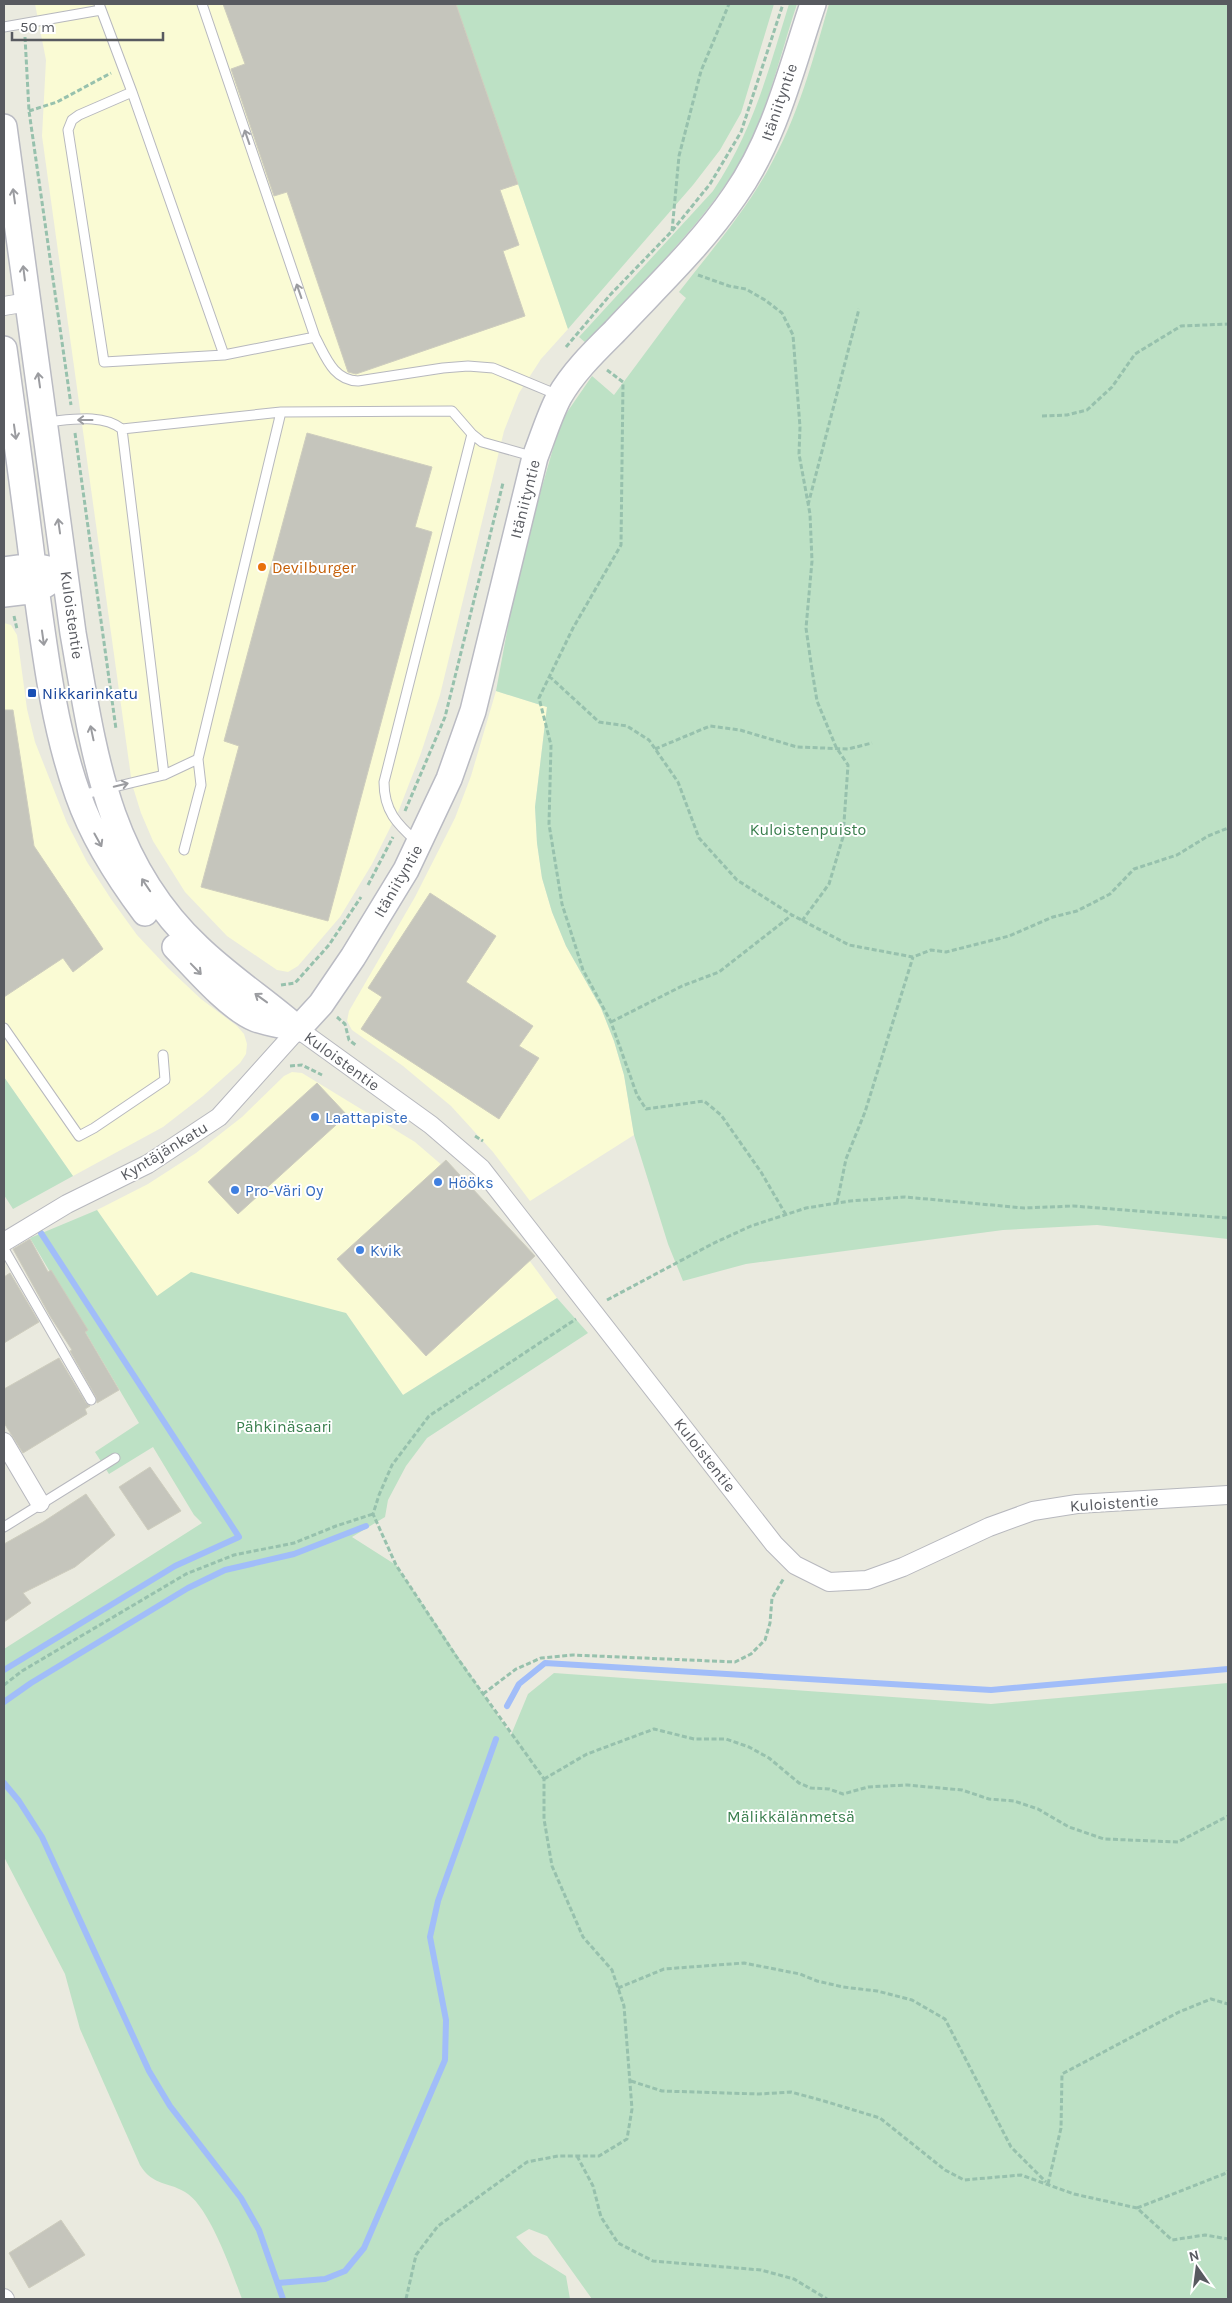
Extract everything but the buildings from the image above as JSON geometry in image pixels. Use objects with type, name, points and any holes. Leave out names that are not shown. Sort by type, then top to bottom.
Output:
[{"type":"street","name":"Itäniityntie","points":[[298,1029],[329,994],[353,957],[420,844],[449,779],[466,732],[536,457],[549,418],[560,396],[582,367],[685,256],[736,195],[774,126],[813,4]]},
{"type":"street","name":"Kuloistentie","points":[[4,127],[65,572],[85,702],[104,789],[130,858],[158,902],[198,947],[298,1029],[431,1125],[481,1168],[592,1308],[774,1544],[795,1565],[829,1582],[867,1580],[903,1567],[989,1527],[1033,1512],[1077,1504],[1228,1495]]},
{"type":"street","points":[[4,306],[28,302]]},
{"type":"street","name":"Kuloistentie","points":[[4,349],[50,688],[78,796],[91,827],[114,870],[145,913],[186,959],[226,997],[255,1019],[298,1029]]},
{"type":"street","points":[[4,570],[35,578]]},
{"type":"street","points":[[4,594],[35,578],[65,572]]},
{"type":"street","name":"Kyntäjänkatu","points":[[4,1242],[67,1204],[148,1164],[219,1117],[298,1029]]},
{"type":"street","points":[[4,1442],[40,1503]]},
{"type":"lane","points":[[202,4],[315,338],[332,369],[348,381],[358,381],[443,368],[492,368],[560,396]]},
{"type":"lane","points":[[4,27],[100,7],[132,92],[224,355]]},
{"type":"lane","points":[[132,92],[79,115],[72,120],[68,130],[104,362],[224,355],[315,338]]},
{"type":"lane","points":[[122,430],[281,412],[452,411],[472,434],[482,442],[536,457]]},
{"type":"lane","points":[[184,850],[201,785],[198,759],[281,412]]},
{"type":"lane","points":[[45,422],[73,420],[111,421],[122,430],[164,775]]},
{"type":"lane","points":[[420,844],[399,826],[389,813],[384,797],[384,782],[472,434]]},
{"type":"lane","points":[[78,796],[164,775],[198,759]]},
{"type":"lane","points":[[4,1028],[79,1136],[165,1080],[164,1055]]},
{"type":"lane","points":[[4,1249],[91,1400]]},
{"type":"lane","points":[[4,1527],[115,1458]]},
{"type":"path","points":[[672,231],[682,146],[701,71],[729,4]]},
{"type":"path","points":[[25,23],[29,110],[117,739]]},
{"type":"path","points":[[29,110],[57,102],[122,67]]},
{"type":"path","points":[[693,273],[729,286],[746,289],[782,313],[793,335],[800,427],[799,454],[808,505],[812,561],[806,628],[817,701],[836,747],[848,765],[843,837],[829,884],[802,921]]},
{"type":"path","points":[[808,505],[858,308]]},
{"type":"path","points":[[1042,416],[1067,415],[1087,410],[1112,387],[1135,354],[1181,326],[1228,324]]},
{"type":"path","points":[[607,370],[623,382],[621,544],[573,628],[539,698],[550,745],[549,824],[562,904],[584,970],[610,1022],[637,1095],[646,1109],[704,1101],[721,1115],[760,1172],[786,1215]]},
{"type":"path","points":[[549,676],[599,722],[627,726],[649,740],[678,782],[699,838],[737,880],[792,916],[849,945],[913,957],[931,950],[946,952],[1009,936],[1054,917],[1077,912],[1110,894],[1134,869],[1177,855],[1208,836],[1228,828]]},
{"type":"path","points":[[655,749],[710,726],[740,730],[798,747],[836,747],[848,749],[872,743]]},
{"type":"path","points":[[610,1022],[682,986],[718,972],[792,916]]},
{"type":"path","points":[[837,1203],[846,1159],[865,1112],[913,957]]},
{"type":"path","points":[[286,1068],[302,1066],[322,1075]]},
{"type":"path","points":[[406,2299],[416,2255],[438,2226],[528,2162],[558,2156],[599,2156],[627,2139],[632,2109],[624,2006],[612,1970],[583,1937],[552,1866],[544,1819],[544,1779],[456,1656],[396,1565],[373,1514],[392,1465],[429,1416],[592,1308],[712,1244],[751,1226],[806,1208],[837,1203],[905,1197],[1024,1208],[1073,1206],[1228,1218]]},
{"type":"path","points":[[4,1685],[22,1671],[186,1574],[234,1555],[294,1543],[373,1514]]},
{"type":"path","points":[[483,1694],[516,1669],[541,1658],[573,1655],[735,1662],[752,1654],[765,1640],[770,1624],[772,1598],[782,1580],[795,1565]]},
{"type":"path","points":[[544,1779],[587,1754],[654,1729],[694,1739],[726,1739],[749,1747],[769,1758],[799,1783],[811,1788],[829,1789],[843,1794],[868,1787],[907,1785],[962,1790],[990,1799],[1014,1801],[1038,1810],[1069,1827],[1104,1838],[1178,1842],[1228,1816]]},
{"type":"path","points":[[618,1988],[664,1969],[744,1963],[800,1974],[817,1981],[843,1987],[877,1991],[912,2000],[945,2019],[989,2108],[1012,2147],[1048,2184]]},
{"type":"path","points":[[1048,2184],[1061,2128],[1062,2074],[1179,2012],[1212,1998],[1228,2004]]},
{"type":"path","points":[[631,2081],[662,2092],[750,2094],[791,2092],[880,2118],[945,2170],[964,2180],[1021,2175],[1074,2194],[1137,2208],[1172,2240],[1205,2235],[1228,2240]]},
{"type":"path","points":[[578,2156],[594,2186],[601,2217],[618,2243],[653,2261],[762,2270],[794,2279],[826,2299]]},
{"type":"path","points":[[1137,2208],[1228,2171]]},
{"type":"shaded area","points":[[35,4],[456,4],[568,329],[541,359],[519,393],[504,431],[440,695],[421,753],[399,810],[372,864],[340,917],[298,966],[288,972],[277,970],[227,936],[185,892],[153,841],[141,813],[132,784],[42,136],[46,60]]},
{"type":"shaded area","points":[[4,623],[11,625],[17,635],[27,709],[35,742],[67,823],[87,862],[137,935],[201,999],[237,1026],[244,1034],[247,1044],[246,1054],[240,1063],[203,1096],[163,1127],[73,1176],[4,1077]]},
{"type":"shaded area","points":[[496,691],[547,707],[535,807],[537,843],[542,878],[552,912],[566,946],[601,1008],[614,1041],[624,1075],[634,1135],[530,1201],[493,1152],[451,1106],[403,1066],[352,1030],[347,1021],[349,1011],[415,897],[455,818],[471,776]]},
{"type":"shaded area","points":[[292,1072],[302,1073],[415,1142],[465,1185],[509,1233],[557,1298],[403,1395],[346,1313],[157,1296],[97,1210],[148,1184],[196,1153],[242,1117],[284,1076]]},
{"type":"green space","points":[[456,4],[774,4],[741,113],[720,150],[693,185],[568,329]]},
{"type":"green space","points":[[789,4],[797,4],[770,90],[751,141],[736,168],[698,221],[586,343],[579,337],[713,191],[727,169],[739,146],[758,100]]},
{"type":"green space","name":"Kuloistenpuisto","points":[[829,4],[1228,4],[1228,1239],[1097,1225],[1003,1230],[746,1264],[683,1281],[668,1244],[634,1135],[624,1075],[614,1041],[601,1008],[566,946],[552,912],[542,878],[537,843],[535,807],[547,707],[496,691],[510,615],[533,518],[561,421],[592,376],[614,395],[686,298],[679,292],[727,232],[760,184],[779,149],[797,108]]},
{"type":"green space","points":[[4,1077],[73,1176],[13,1209],[4,1195]]},
{"type":"green space","points":[[97,1210],[157,1296],[191,1272],[346,1313],[403,1395],[557,1298],[588,1333],[427,1438],[406,1466],[388,1500],[385,1517],[352,1537],[396,1565],[511,1735],[528,1694],[554,1673],[991,1704],[1228,1683],[1228,2299],[592,2299],[547,2236],[529,2229],[516,2237],[533,2255],[566,2276],[570,2299],[242,2299],[220,2243],[197,2202],[181,2190],[150,2177],[140,2165],[80,2029],[65,1974],[4,1857],[4,1649],[202,1523],[194,1515],[153,1447],[109,1474],[95,1452],[139,1423],[30,1238]]},
{"type":"waterway","points":[[4,1670],[175,1566],[239,1537],[41,1233]]},
{"type":"waterway","points":[[4,1702],[31,1683],[188,1588],[225,1570],[294,1554],[366,1526]]},
{"type":"waterway","points":[[507,1706],[519,1684],[545,1663],[991,1690],[1228,1669]]},
{"type":"waterway","points":[[278,2283],[325,2279],[345,2271],[364,2248],[445,2060],[446,2020],[430,1937],[438,1901],[496,1739]]},
{"type":"waterway","points":[[4,1783],[19,1801],[42,1837],[149,2071],[170,2106],[241,2198],[259,2230],[283,2299]]},
{"type":"place","name":"Devilburger","points":[[262,567]]},
{"type":"place","name":"Nikkarinkatu","points":[[32,693]]},
{"type":"place","name":"Laattapiste","points":[[315,1117]]},
{"type":"place","name":"Hööks","points":[[438,1182]]},
{"type":"place","name":"Pro-Väri Oy","points":[[235,1190]]},
{"type":"place","name":"Kvik","points":[[360,1250]]},
{"type":"park label","name":"Pähkinäsaari","points":[[284,1426]]},
{"type":"park label","name":"Mälikkälänmetsä","points":[[791,1816]]}]
